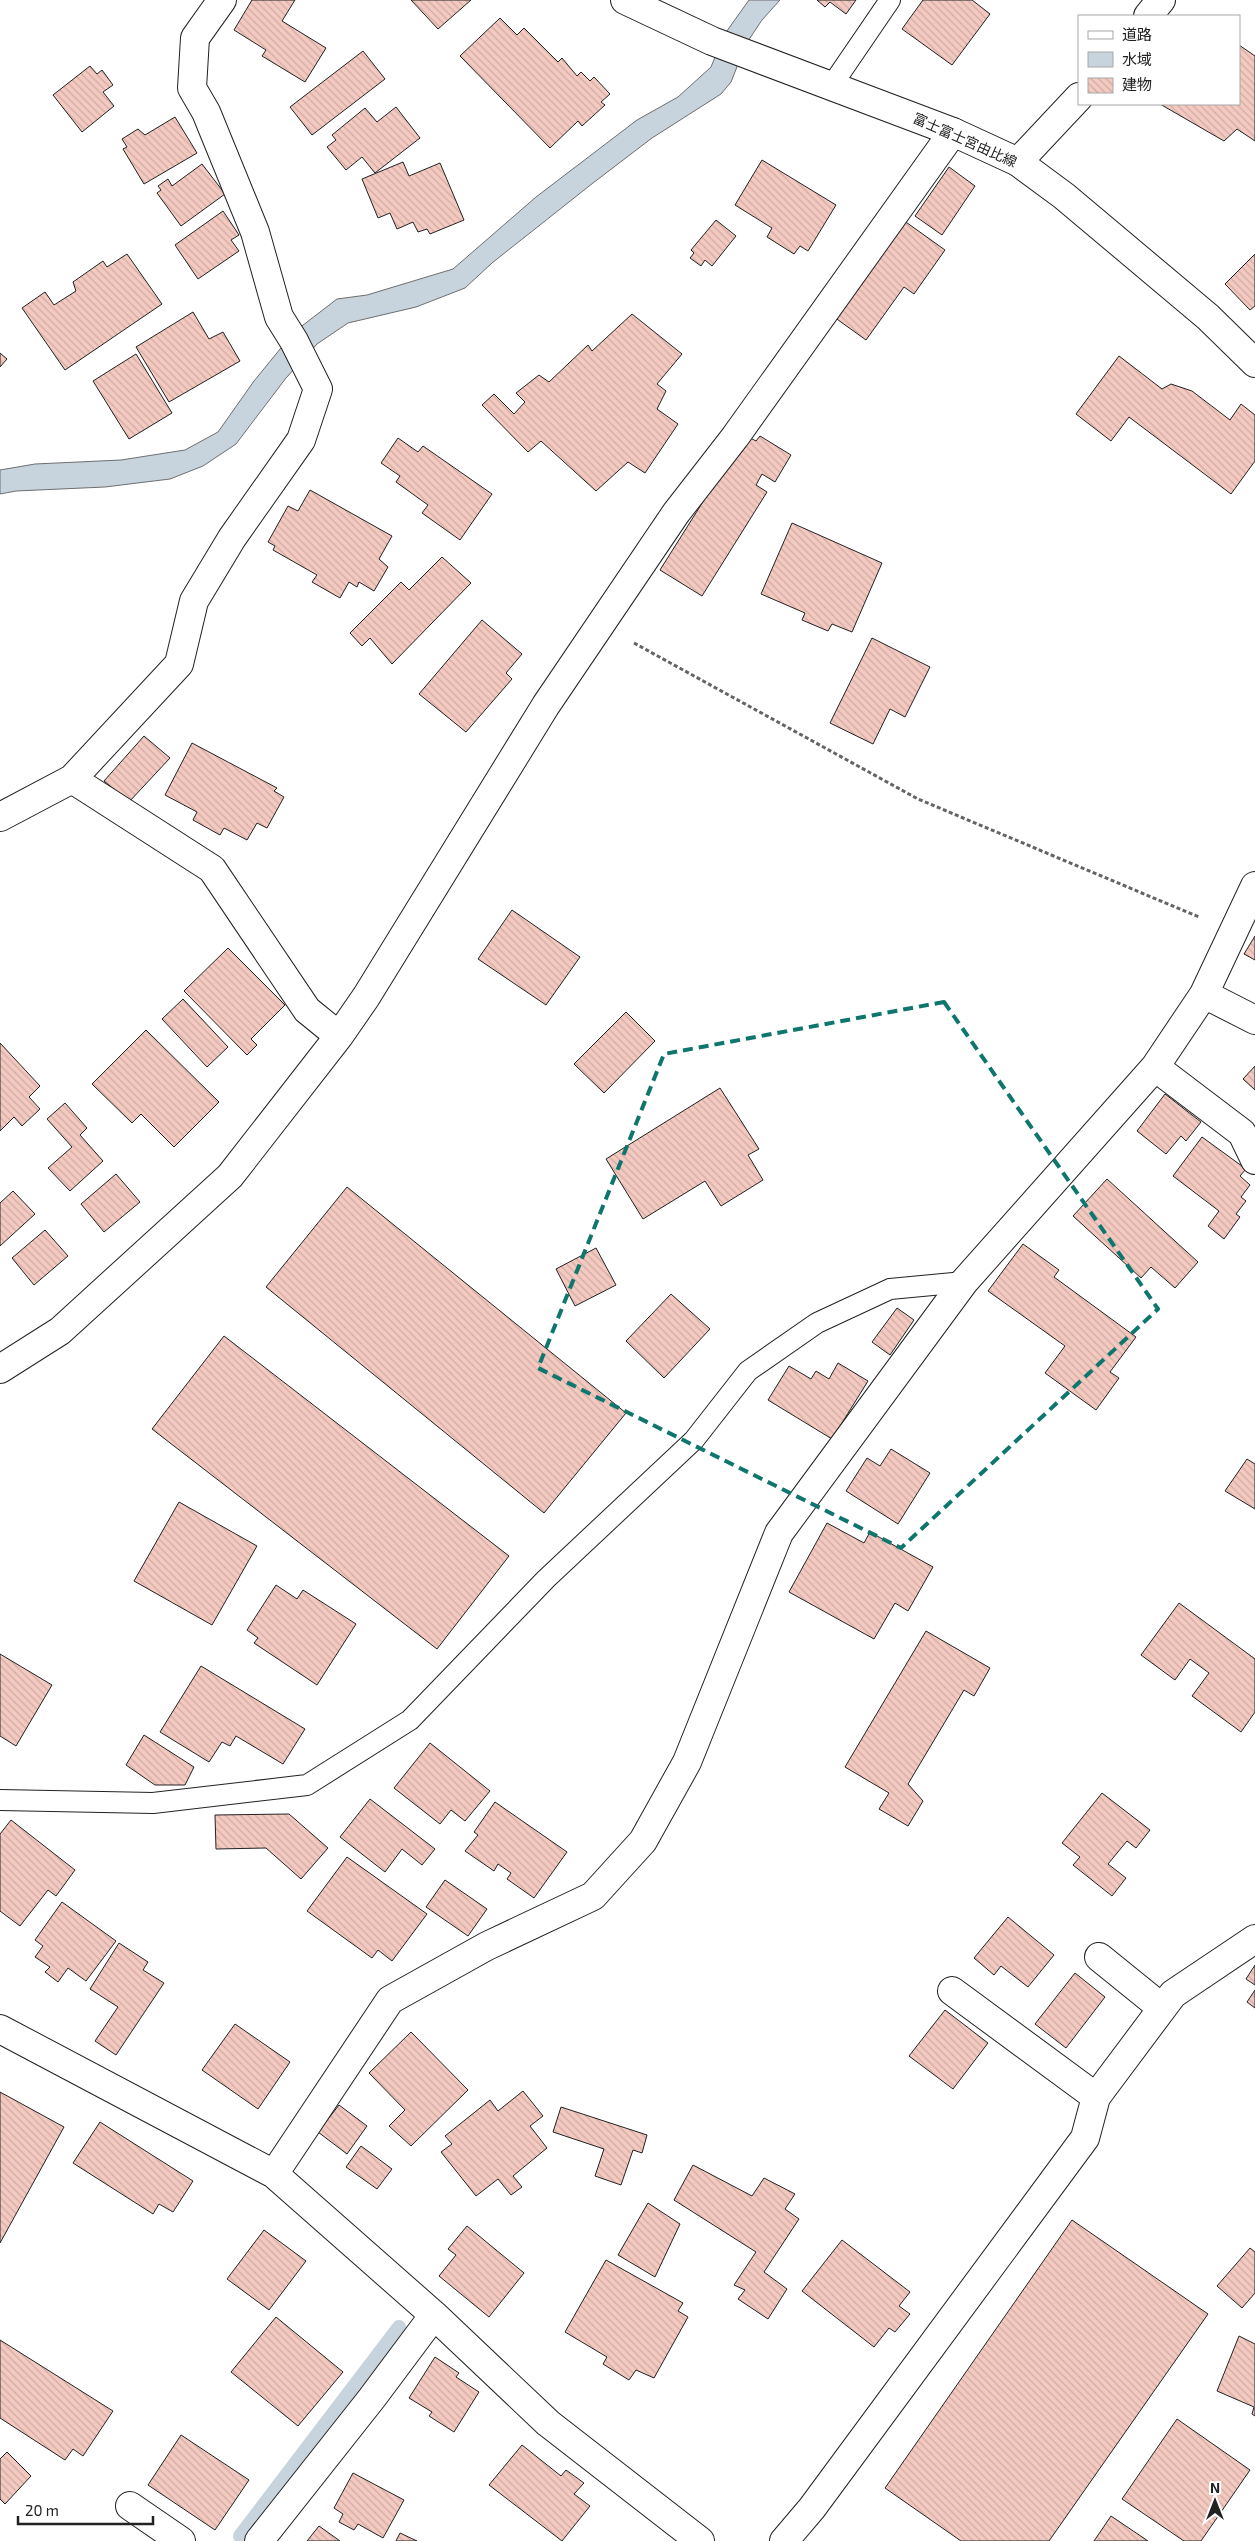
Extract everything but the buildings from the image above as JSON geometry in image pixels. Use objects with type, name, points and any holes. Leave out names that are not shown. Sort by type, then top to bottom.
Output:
[{"type":"street","points":[[0,817],[72,779],[179,664],[194,601],[232,538],[301,440],[318,389],[294,340],[279,317],[255,232],[206,112],[192,88],[195,38],[222,0]]},
{"type":"street","name":"富士富士宮由比線","points":[[624,0],[712,41],[953,132],[1018,162],[1064,196],[1208,317],[1255,363]]},
{"type":"street","points":[[1149,15],[1161,0]]},
{"type":"street","points":[[1018,162],[1078,98]]},
{"type":"street","points":[[0,1369],[60,1331],[230,1176],[339,1036],[371,988],[546,706],[676,513],[735,437],[953,132]]},
{"type":"street","points":[[72,779],[212,869],[307,1010],[339,1036]]},
{"type":"street","points":[[274,2174],[390,2000],[487,1946],[593,1896],[643,1840],[687,1762],[779,1533],[964,1282],[1155,1067],[1204,994],[1255,886]]},
{"type":"street","points":[[1204,994],[1255,1020]]},
{"type":"street","points":[[1155,1067],[1242,1133],[1255,1160]]},
{"type":"street","points":[[784,2541],[812,2508],[1085,2138],[1096,2097],[1162,2008],[1173,1994],[1255,1940]]},
{"type":"street","points":[[1099,1957],[1162,2008]]},
{"type":"street","points":[[952,1991],[1096,2097]]},
{"type":"street","points":[[0,2029],[274,2174],[434,2315],[548,2423],[700,2541]]},
{"type":"street","points":[[259,2541],[372,2398],[434,2315]]},
{"type":"street","points":[[130,2506],[181,2541]]},
{"type":"lane","points":[[832,85],[890,0]]},
{"type":"lane","points":[[0,1800],[153,1803],[307,1784],[410,1720],[546,1579],[694,1440],[748,1371],[818,1323],[890,1289],[964,1282]]},
{"type":"path","points":[[601,624],[918,799],[1233,932]]},
{"type":"highlighted area","points":[[944,1002],[1158,1309],[901,1548],[538,1368],[664,1054]]},
{"type":"water","points":[[749,0],[780,0],[762,20],[746,44],[731,82],[721,94],[652,138],[492,263],[465,288],[416,307],[348,323],[317,344],[286,378],[236,444],[203,466],[170,479],[105,487],[16,491],[0,494],[0,470],[35,464],[121,460],[185,450],[218,432],[254,381],[294,332],[337,299],[367,295],[453,269],[536,197],[637,120],[678,97],[711,67],[724,35]]},
{"type":"waterway","points":[[240,2536],[399,2327]]}]
